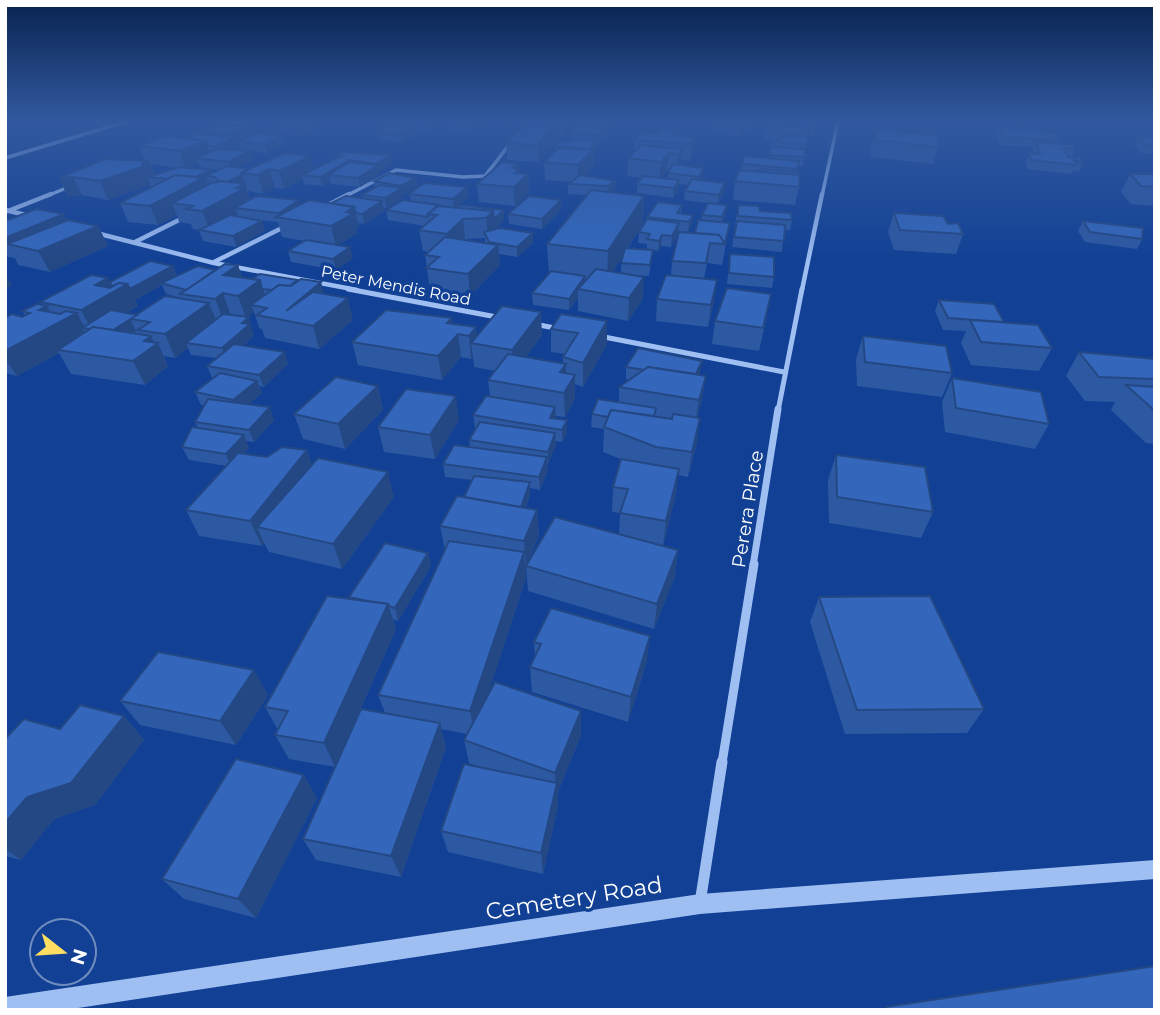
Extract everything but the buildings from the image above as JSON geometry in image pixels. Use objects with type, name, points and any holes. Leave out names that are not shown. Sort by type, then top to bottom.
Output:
[{"type":"street","points":[[318,209],[396,170],[407,168]]},
{"type":"street","points":[[411,168],[466,177],[485,176],[491,168]]},
{"type":"street","name":"Perera Place","points":[[700,904],[784,372],[828,168]]},
{"type":"street","points":[[7,210],[82,183]]},
{"type":"street","points":[[7,210],[32,217]]},
{"type":"street","points":[[134,242],[194,213]]},
{"type":"street","points":[[214,262],[295,221]]},
{"type":"street","name":"Peter Mendis Road","points":[[83,229],[214,262],[513,320]]},
{"type":"street","points":[[526,322],[567,330]]},
{"type":"street","points":[[594,335],[784,372]]},
{"type":"street","name":"Cemetery Road","points":[[5,1008],[700,904],[1155,869]]}]
